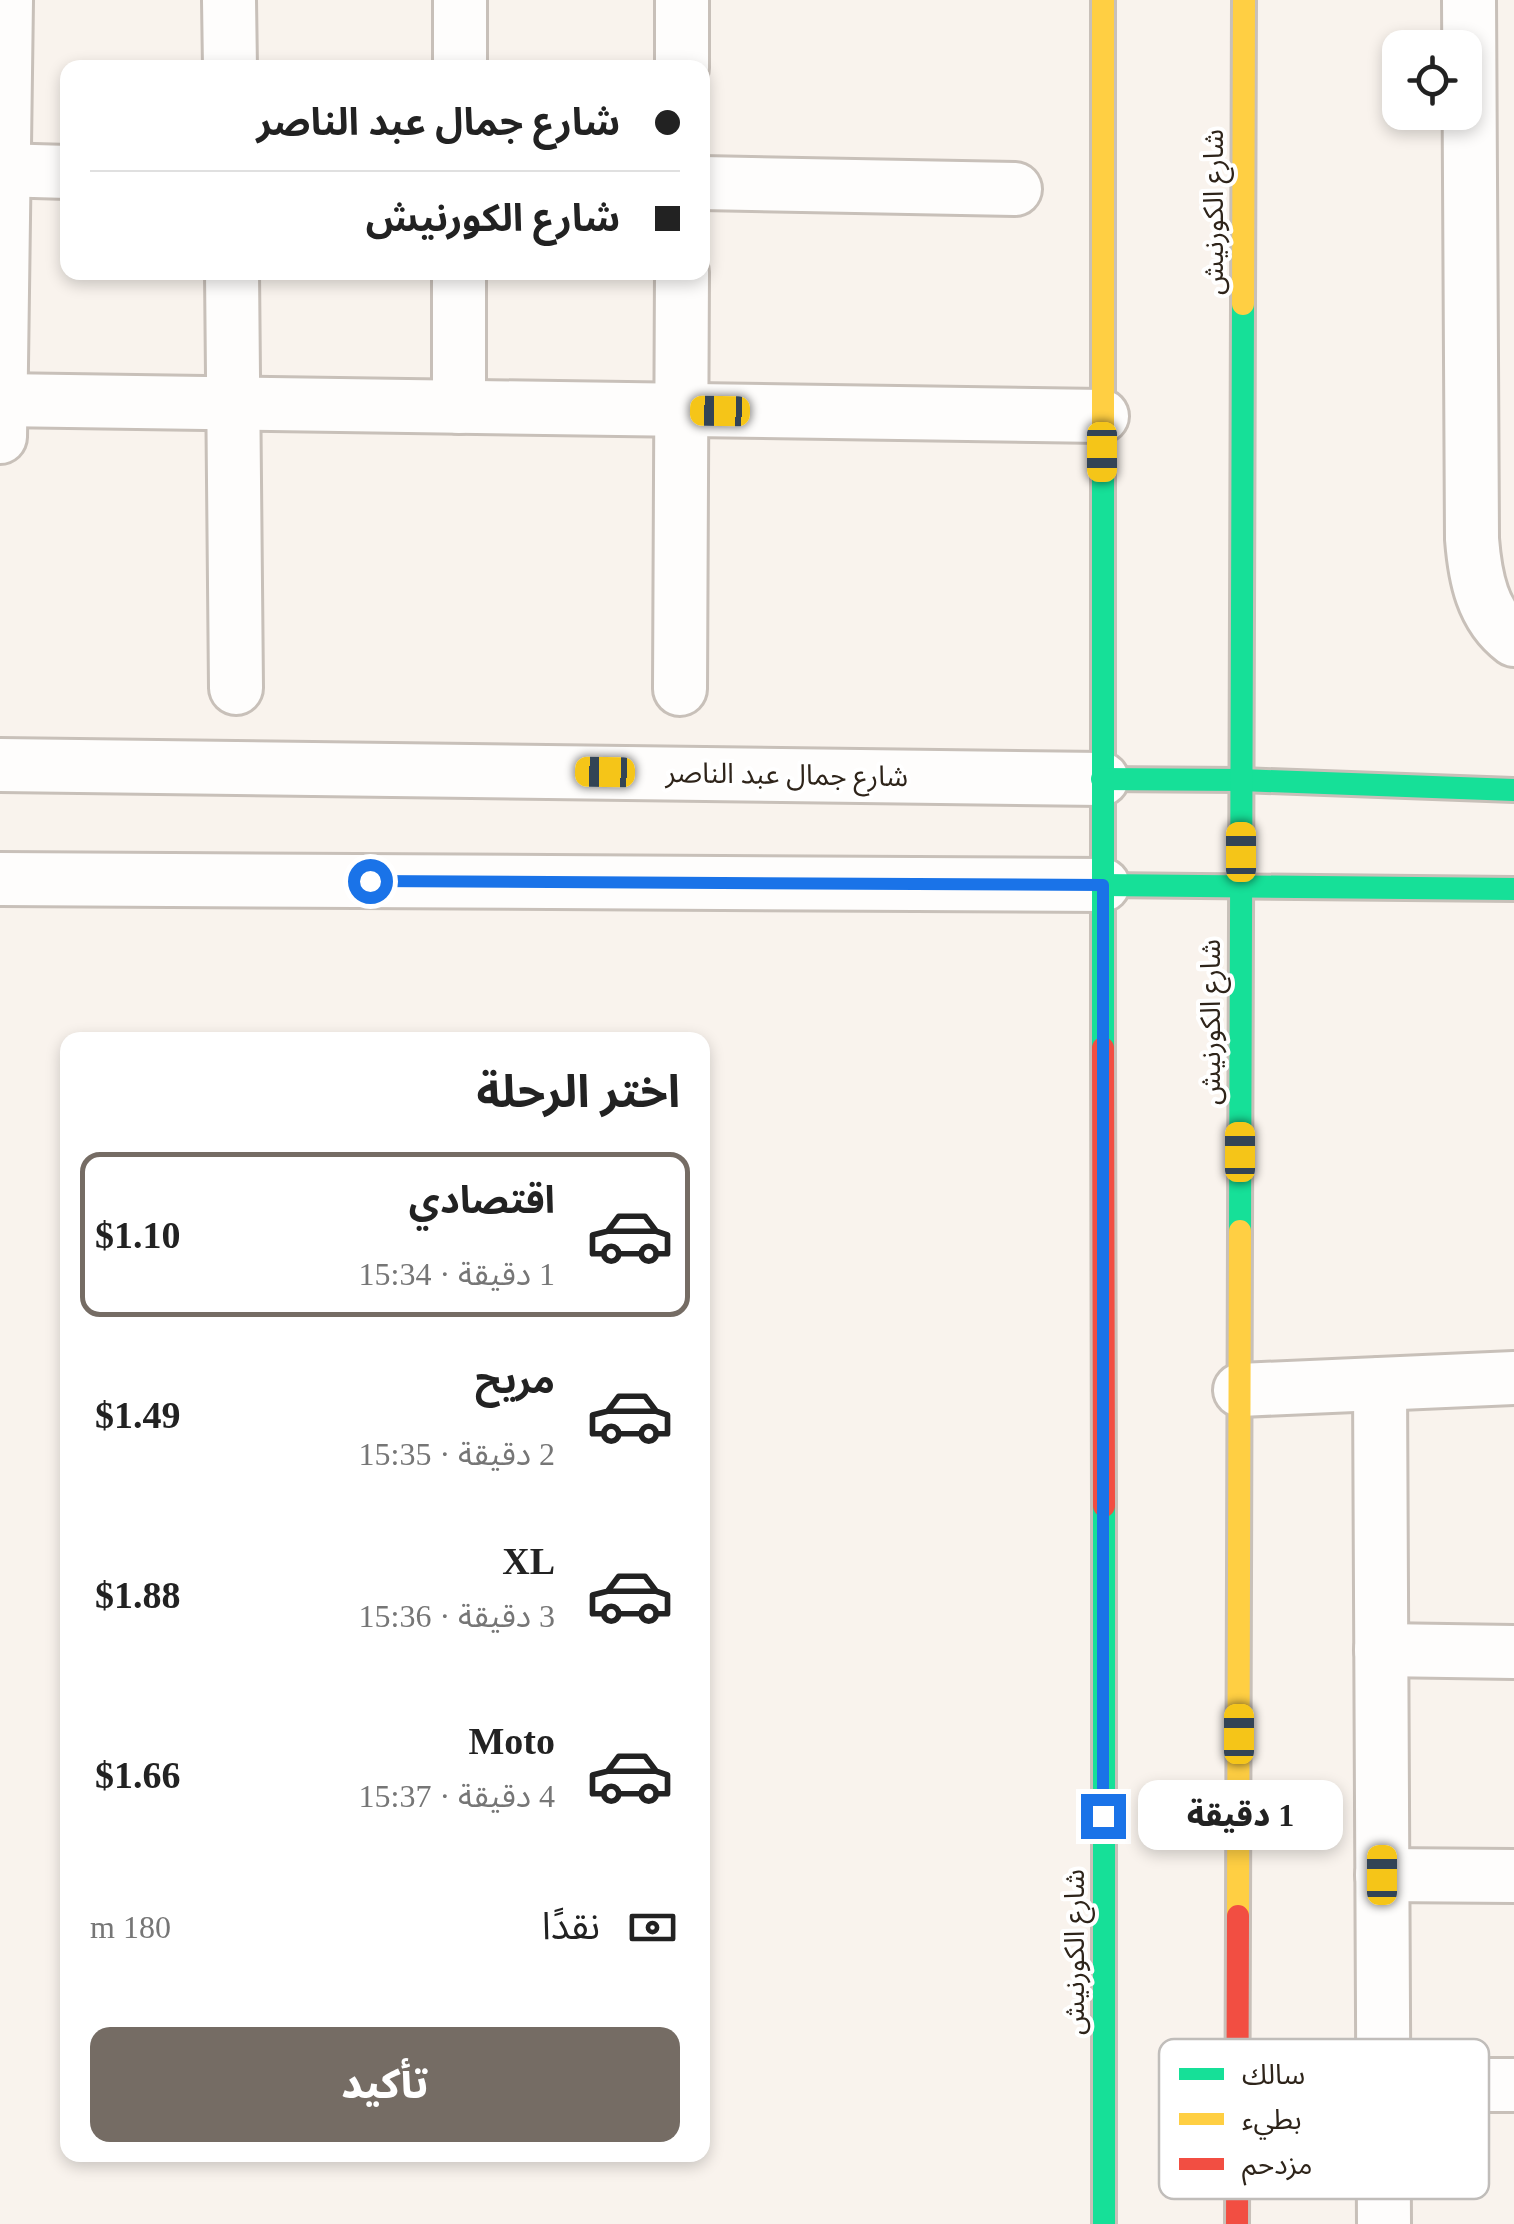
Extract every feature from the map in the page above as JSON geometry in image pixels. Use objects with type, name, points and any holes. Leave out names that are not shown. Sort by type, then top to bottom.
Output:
[{"type":"main road","name":"شارع الكورنيش","points":[[1103,0],[1104,2224]]},
{"type":"main road","name":"شارع الكورنيش","points":[[1238,2039],[1244,0]]},
{"type":"main road","name":"شارع جمال عبد الناصر","points":[[1102,778],[1514,790]]},
{"type":"main road","points":[[1103,885],[1514,889]]},
{"type":"main road","name":"شارع الكورنيش","points":[[1238,2199],[1238,2224]]},
{"type":"street","points":[[0,437],[6,0]]},
{"type":"street","points":[[229,0],[230,60]]},
{"type":"street","points":[[460,0],[460,60]]},
{"type":"street","points":[[682,0],[682,60]]},
{"type":"street","points":[[1469,0],[1492,103],[1493,301],[1475,575],[1487,608],[1514,640]]},
{"type":"street","points":[[2,170],[60,172]]},
{"type":"street","points":[[710,183],[1015,189]]},
{"type":"street","points":[[232,280],[236,688]]},
{"type":"street","points":[[459,280],[459,407]]},
{"type":"street","points":[[680,689],[682,280]]},
{"type":"street","points":[[0,400],[1102,416]]},
{"type":"street","name":"شارع جمال عبد الناصر","points":[[0,764],[1102,778]]},
{"type":"street","points":[[0,878],[1103,885]]},
{"type":"street","points":[[1240,1390],[1514,1378]]},
{"type":"street","points":[[1380,1384],[1383,2039]]},
{"type":"street","points":[[1381,1650],[1514,1652]]},
{"type":"street","points":[[1382,1875],[1514,1876]]},
{"type":"street","points":[[1489,2084],[1514,2084]]},
{"type":"street","points":[[1384,2199],[1384,2224]]},
{"type":"traffic: fast","points":[[1240,1231],[1243,304]]},
{"type":"traffic: fast","points":[[1103,438],[1103,1048]]},
{"type":"traffic: fast","points":[[1102,779],[1514,790]]},
{"type":"traffic: fast","points":[[1103,885],[1514,889]]},
{"type":"traffic: fast","points":[[1104,1506],[1104,2224]]},
{"type":"traffic: slow","points":[[1103,0],[1103,438]]},
{"type":"traffic: slow","points":[[1243,304],[1244,0]]},
{"type":"traffic: slow","points":[[1238,1916],[1240,1231]]},
{"type":"traffic: jam","points":[[1103,1048],[1104,1506]]},
{"type":"traffic: jam","points":[[1238,1916],[1238,2039]]},
{"type":"traffic: jam","points":[[1237,2199],[1237,2224]]},
{"type":"route","points":[[370,881],[1103,885],[1103,1816]]}]
